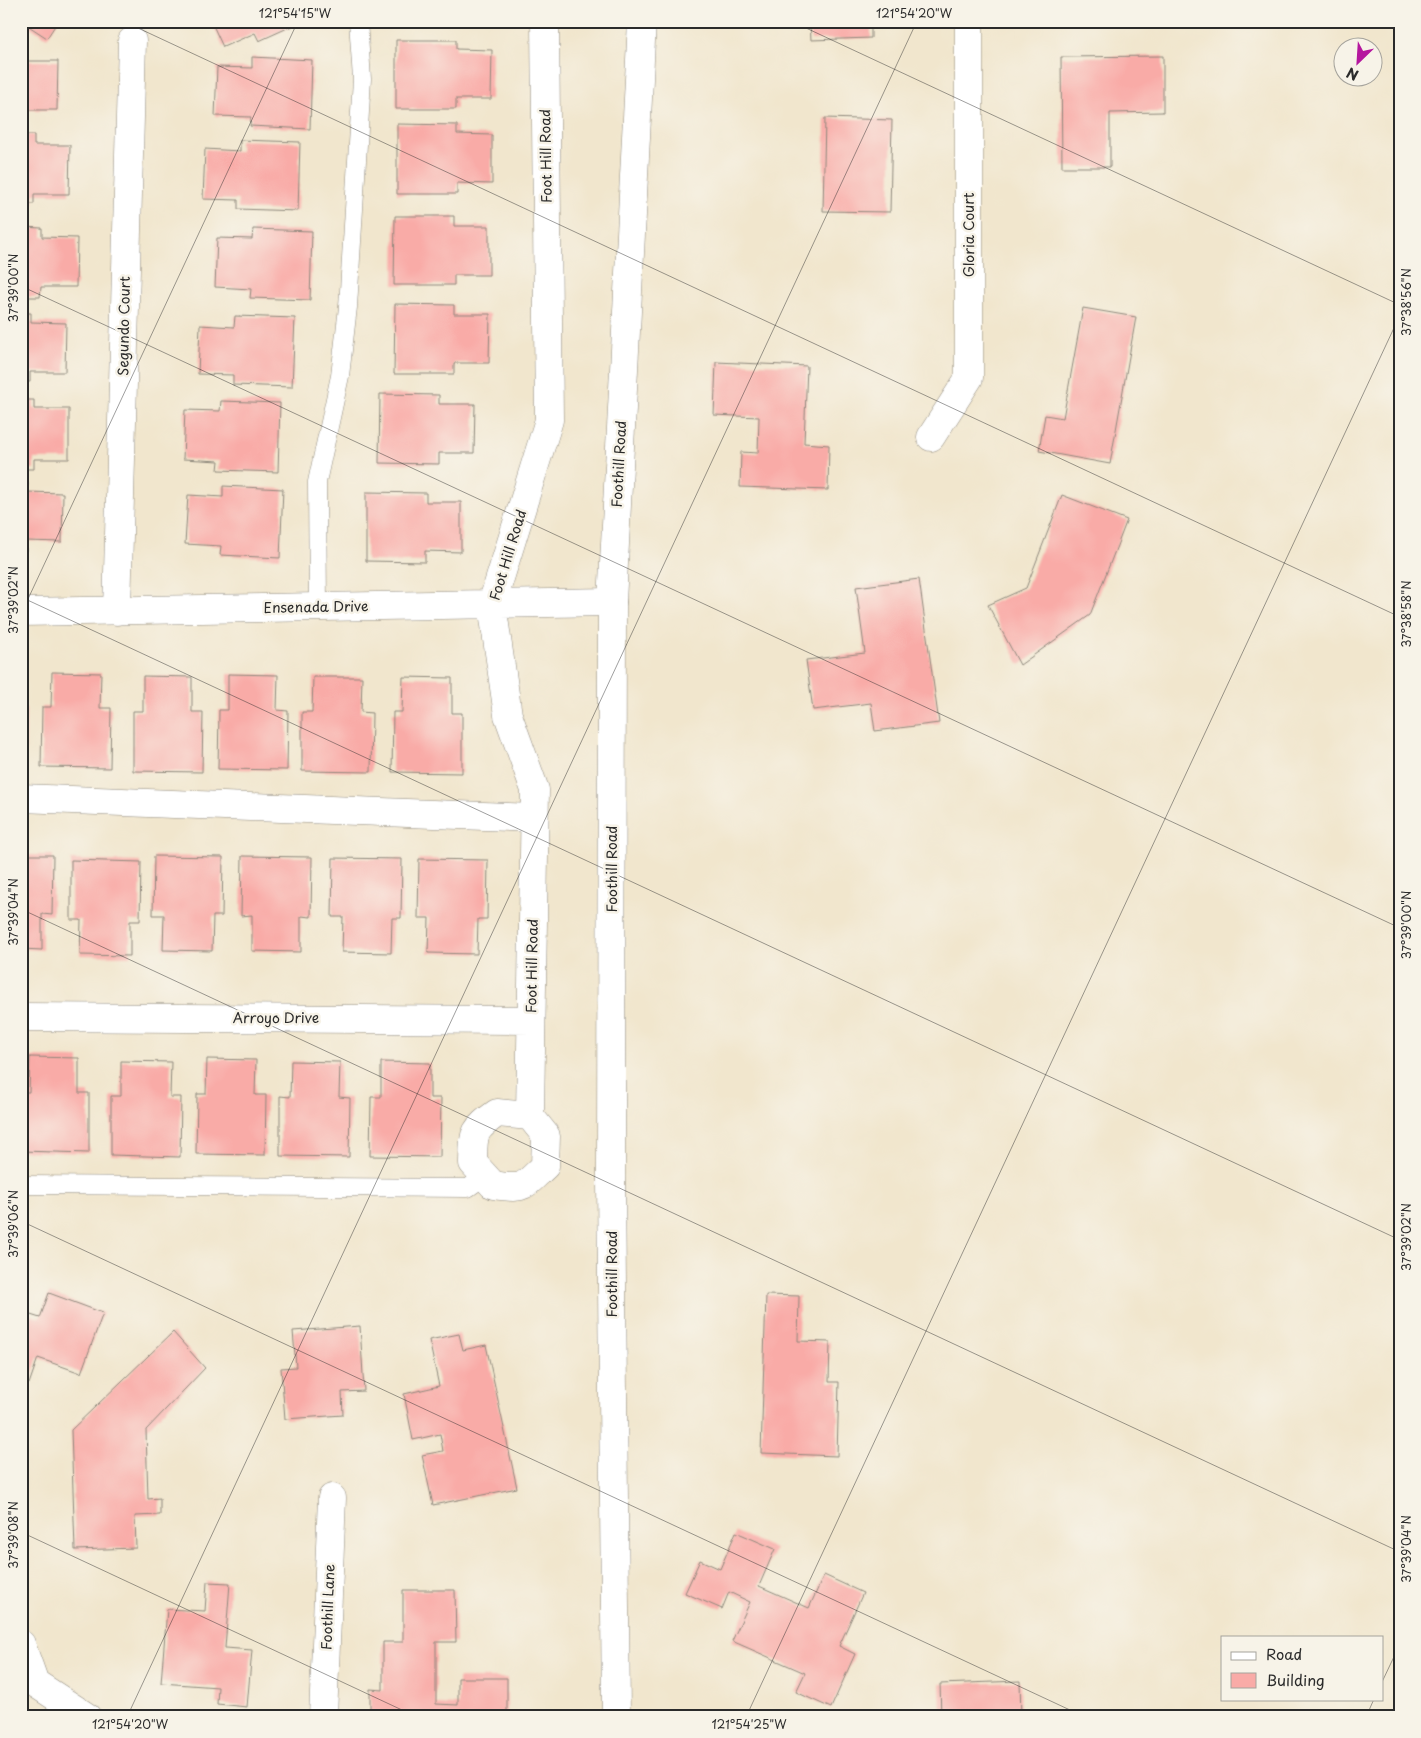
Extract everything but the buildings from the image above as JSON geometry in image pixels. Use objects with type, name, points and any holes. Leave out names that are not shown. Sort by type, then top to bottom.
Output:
[{"type":"street","name":"Foot Hill Road","points":[[530,1116],[535,790],[508,715],[492,604],[549,420],[544,21]]},
{"type":"street","name":"Foothill Road","points":[[616,1717],[611,1178],[612,602],[642,21]]},
{"type":"street","name":"Gloria Court","points":[[931,437],[969,378],[969,21]]},
{"type":"street","name":"Segundo Court","points":[[117,611],[132,41]]},
{"type":"street","name":"Ensenada Drive","points":[[21,612],[612,602]]},
{"type":"street","points":[[21,798],[534,818]]},
{"type":"street","name":"Arroyo Drive","points":[[21,1017],[531,1020]]},
{"type":"street","points":[[497,1113],[530,1116],[546,1136],[545,1166],[523,1186],[516,1188],[493,1185],[485,1176],[473,1163],[474,1133],[479,1126],[497,1113]]},
{"type":"street","name":"Foothill Lane","points":[[323,1717],[332,1498]]},
{"type":"street","points":[[21,1644],[35,1683],[87,1717]]},
{"type":"lane","points":[[318,607],[317,482],[340,376],[348,307],[362,79],[358,21]]},
{"type":"lane","points":[[21,1185],[468,1188],[485,1176]]}]
